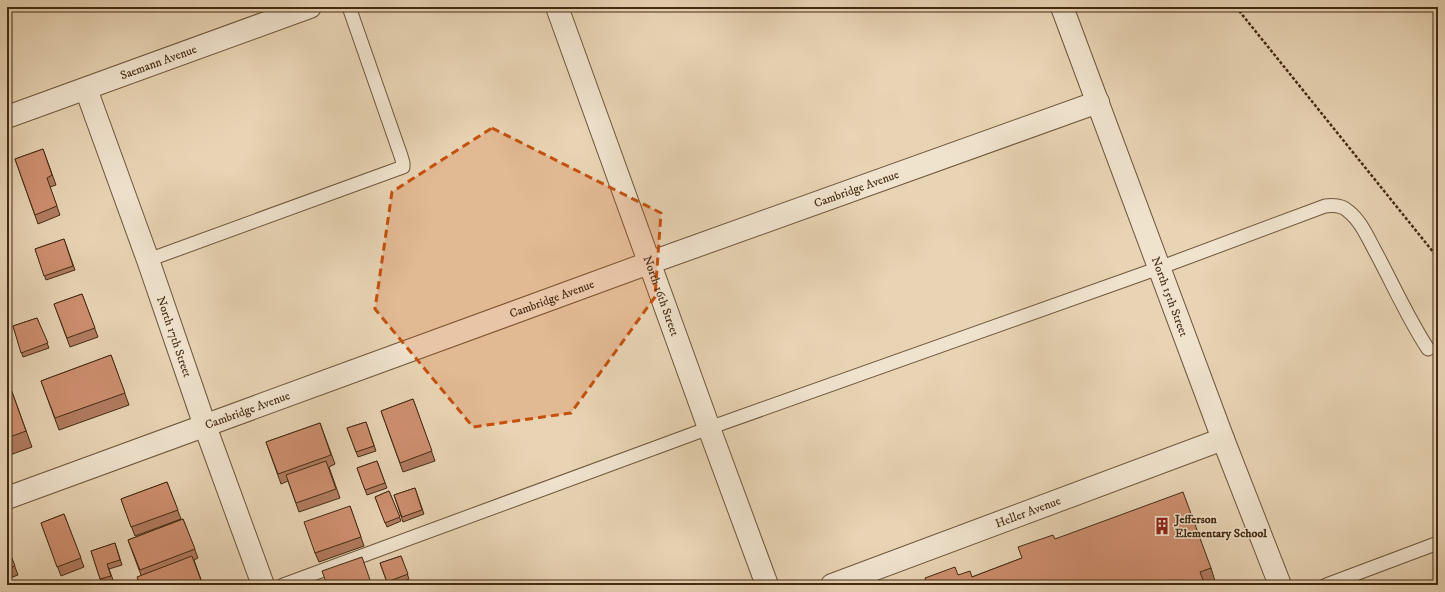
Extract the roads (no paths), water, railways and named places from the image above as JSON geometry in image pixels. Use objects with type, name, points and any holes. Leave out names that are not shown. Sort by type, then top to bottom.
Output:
[{"type":"street","name":"Saemann Avenue","points":[[7,117],[310,7]]},
{"type":"street","name":"North 16th Street","points":[[557,7],[767,585]]},
{"type":"street","name":"North 15th Street","points":[[1062,7],[1159,268],[1280,585]]},
{"type":"street","name":"North 17th Street","points":[[86,89],[263,585]]},
{"type":"street","name":"Cambridge Avenue","points":[[7,498],[649,263],[1098,102]]},
{"type":"street","name":"Heller Avenue","points":[[832,585],[1224,439]]},
{"type":"lane","points":[[148,260],[402,168],[404,163],[349,7]]},
{"type":"lane","points":[[284,585],[709,428],[1159,268],[1325,206],[1341,207],[1353,215],[1367,236],[1393,283],[1413,326],[1428,349]]},
{"type":"lane","points":[[1326,585],[1438,543]]},
{"type":"place","name":"Jefferson Elementary School","points":[[1162,526]]}]
